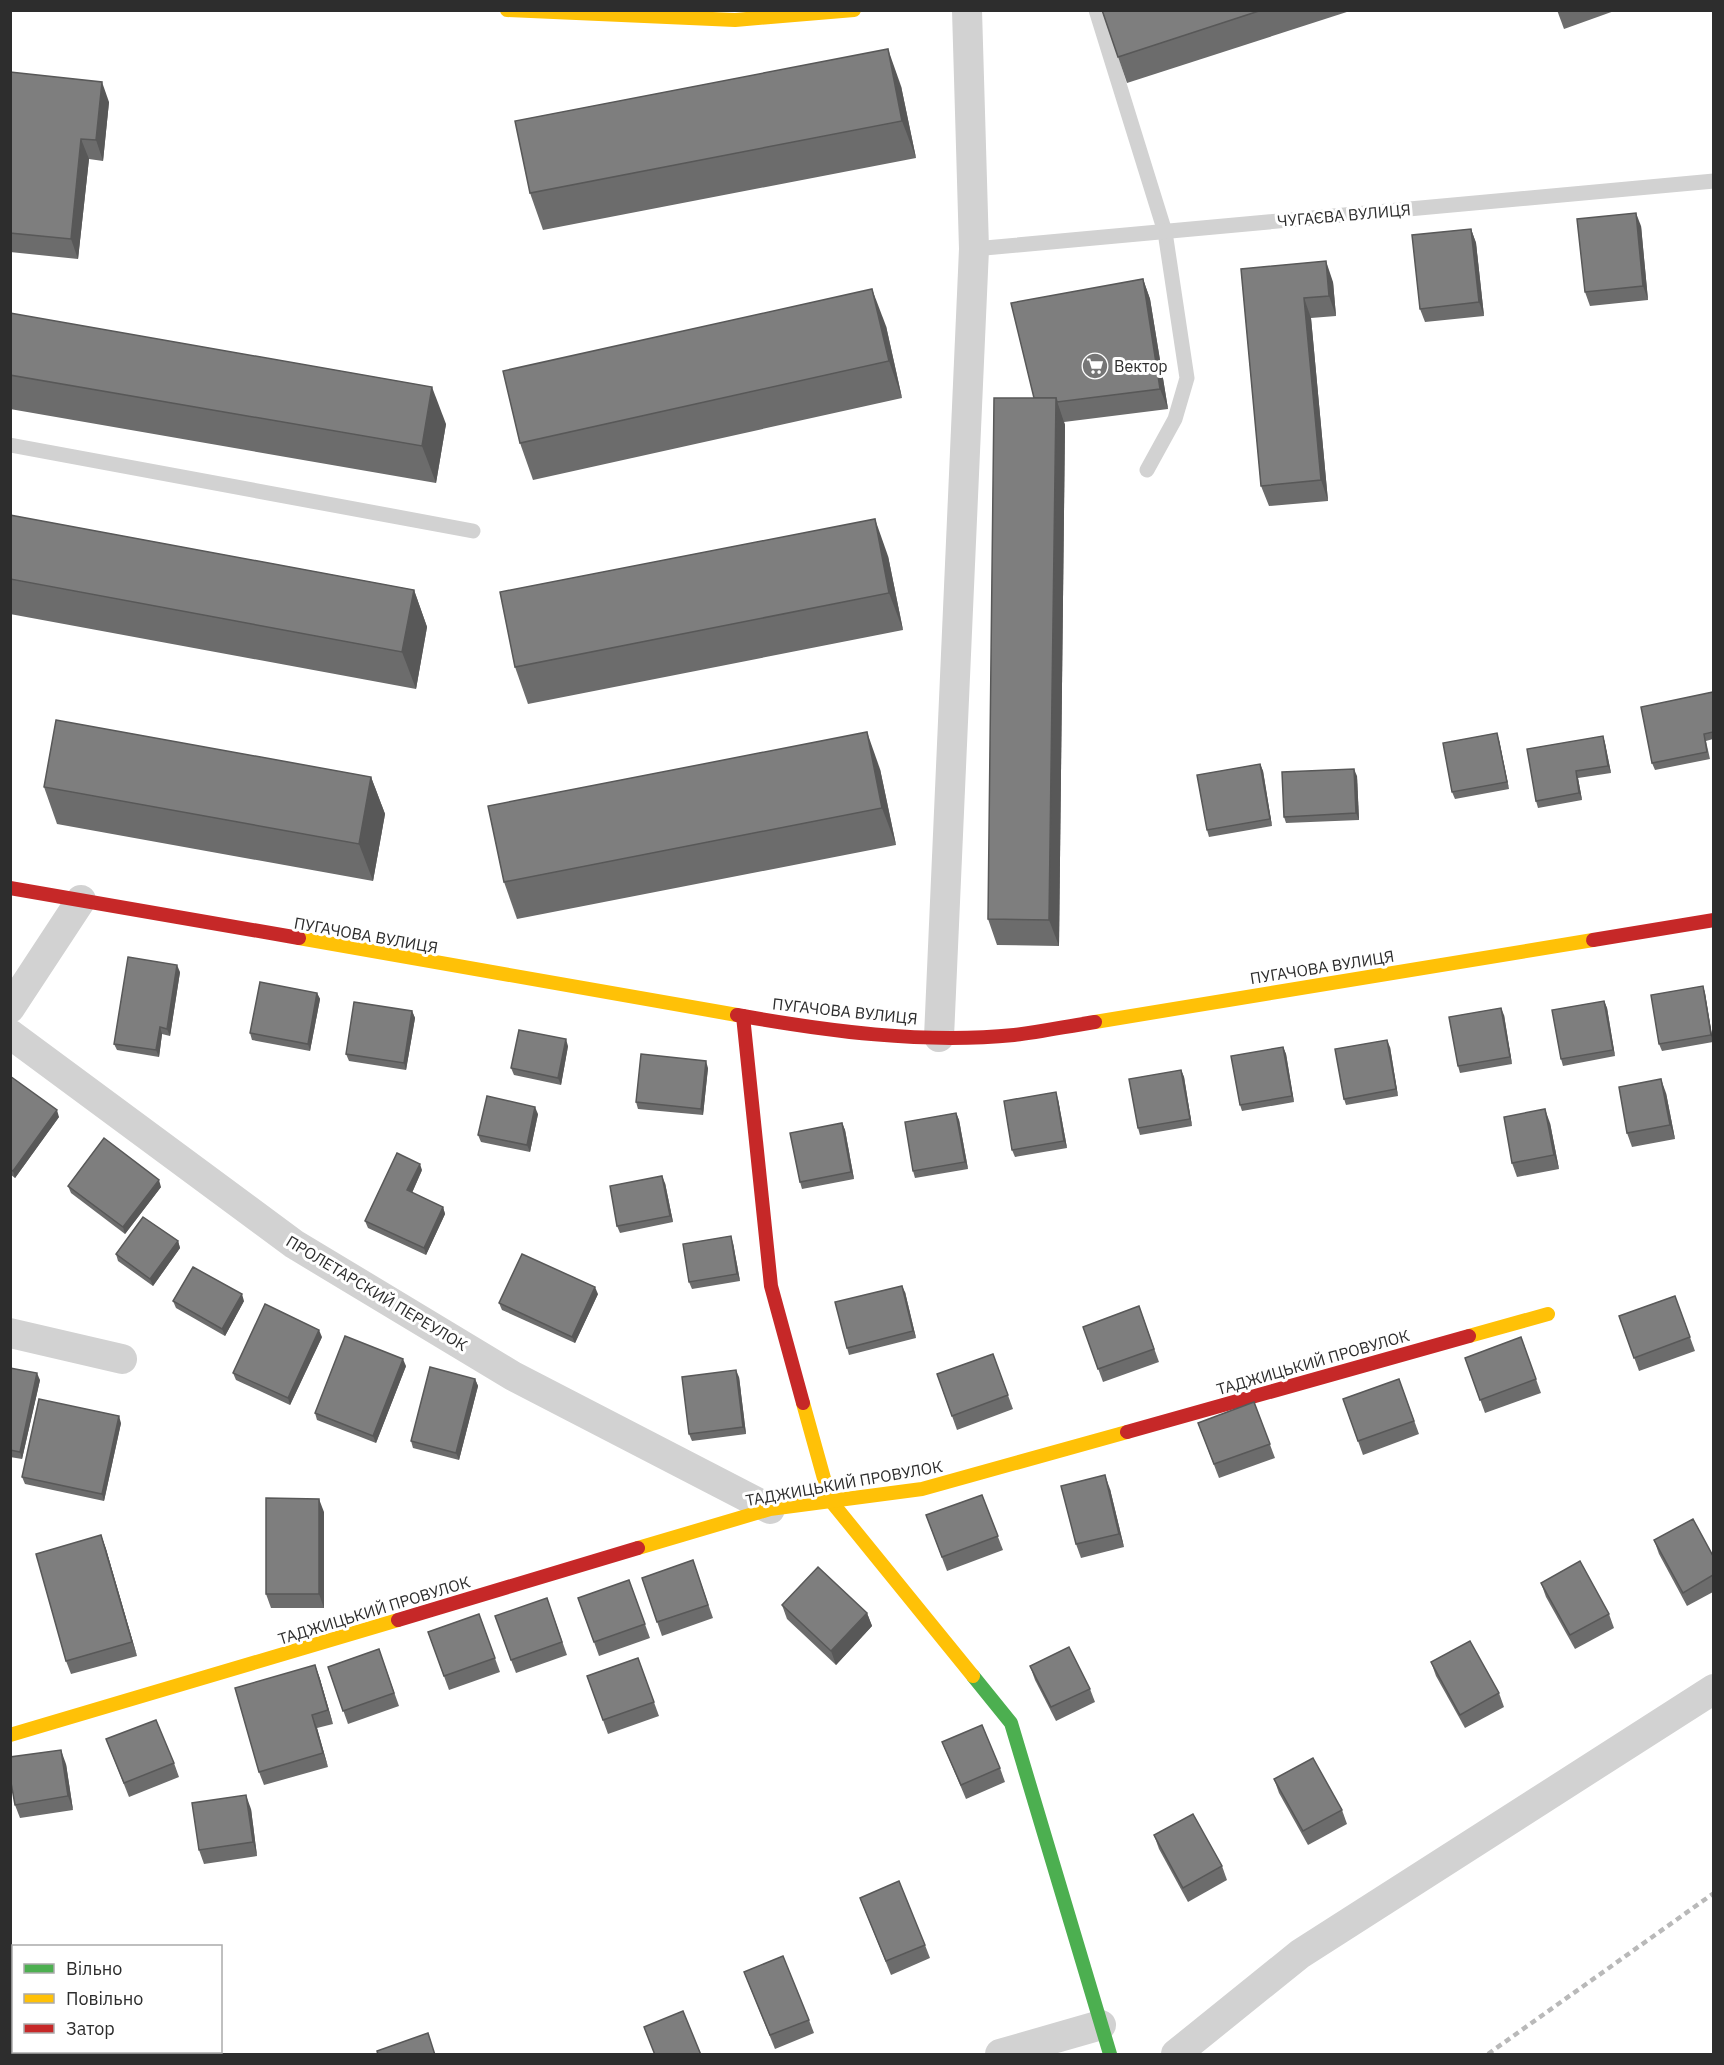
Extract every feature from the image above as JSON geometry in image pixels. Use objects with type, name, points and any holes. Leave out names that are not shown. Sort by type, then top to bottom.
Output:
[{"type":"street","points":[[507,10],[735,20],[854,10]]},
{"type":"street","points":[[939,1037],[974,249],[967,10]]},
{"type":"street","name":"ПУГАЧОВА ВУЛИЦЯ","points":[[10,888],[743,1016],[871,1034],[939,1037],[1014,1035],[1713,920]]},
{"type":"street","points":[[10,1008],[81,900]]},
{"type":"street","points":[[743,1016],[771,1286],[830,1500],[1011,1723],[1110,2055]]},
{"type":"street","name":"ПРОЛЕТАРСКИЙ ПЕРЕУЛОК","points":[[10,1034],[294,1244],[513,1376],[770,1509]]},
{"type":"street","name":"ТАДЖИЦЬКИЙ ПРОВУЛОК","points":[[10,1735],[770,1509],[922,1489],[1548,1314]]},
{"type":"street","points":[[10,1333],[122,1359]]},
{"type":"street","points":[[1176,2055],[1300,1954],[1713,1689]]},
{"type":"street","points":[[1000,2055],[1101,2025]]},
{"type":"lane","points":[[1096,10],[1165,232],[1187,378],[1175,419],[1147,470]]},
{"type":"lane","name":"ЧУГАЄВА ВУЛИЦЯ","points":[[974,249],[1713,181]]},
{"type":"lane","points":[[10,445],[473,531]]},
{"type":"building","points":[[1102,10],[1262,10],[1118,57]]},
{"type":"building","points":[[888,49],[902,121],[530,193],[515,121]]},
{"type":"building","points":[[10,72],[102,82],[96,140],[81,139],[71,239],[10,233]]},
{"type":"building","points":[[1636,213],[1643,286],[1585,292],[1577,219]]},
{"type":"building","points":[[1471,229],[1479,302],[1420,309],[1412,235]]},
{"type":"building","points":[[1326,261],[1329,296],[1304,298],[1321,480],[1261,486],[1241,269]]},
{"type":"building","name":"Вектор","points":[[1143,279],[1160,389],[1057,402],[1056,398],[1034,398],[1011,303]]},
{"type":"building","points":[[872,289],[889,361],[520,443],[503,371]]},
{"type":"building","points":[[10,313],[432,387],[422,446],[10,375]]},
{"type":"building","points":[[994,398],[1056,398],[1049,920],[988,919]]},
{"type":"building","points":[[10,515],[414,590],[402,652],[10,579]]},
{"type":"building","points":[[875,519],[889,593],[515,667],[500,592]]},
{"type":"building","points":[[1713,692],[1713,732],[1704,734],[1707,752],[1652,763],[1641,707]]},
{"type":"building","points":[[56,720],[371,777],[359,844],[44,787]]},
{"type":"building","points":[[867,732],[882,808],[504,882],[488,806]]},
{"type":"building","points":[[1497,733],[1507,782],[1452,792],[1443,743]]},
{"type":"building","points":[[1603,736],[1608,766],[1576,771],[1579,793],[1536,801],[1527,749]]},
{"type":"building","points":[[1260,764],[1270,819],[1207,830],[1197,775]]},
{"type":"building","points":[[1354,769],[1356,813],[1284,817],[1282,772]]},
{"type":"building","points":[[128,957],[177,965],[167,1029],[160,1027],[156,1050],[114,1044]]},
{"type":"building","points":[[260,982],[317,993],[308,1044],[250,1033]]},
{"type":"building","points":[[1703,986],[1711,1035],[1659,1044],[1651,995]]},
{"type":"building","points":[[1604,1001],[1613,1050],[1561,1059],[1552,1010]]},
{"type":"building","points":[[354,1002],[412,1011],[404,1063],[346,1054]]},
{"type":"building","points":[[1501,1008],[1510,1057],[1458,1066],[1449,1017]]},
{"type":"building","points":[[519,1030],[566,1039],[558,1078],[511,1068]]},
{"type":"building","points":[[1387,1040],[1396,1089],[1344,1099],[1335,1049]]},
{"type":"building","points":[[1283,1047],[1292,1096],[1240,1105],[1231,1056]]},
{"type":"building","points":[[641,1054],[706,1061],[701,1109],[636,1102]]},
{"type":"building","points":[[1181,1070],[1190,1119],[1138,1128],[1129,1079]]},
{"type":"building","points":[[10,1076],[57,1110],[13,1171],[10,1169]]},
{"type":"building","points":[[1661,1079],[1670,1125],[1627,1133],[1619,1087]]},
{"type":"building","points":[[1056,1092],[1064,1141],[1012,1150],[1004,1101]]},
{"type":"building","points":[[487,1096],[535,1107],[527,1145],[478,1135]]},
{"type":"building","points":[[1545,1109],[1554,1155],[1512,1163],[1504,1117]]},
{"type":"building","points":[[956,1113],[965,1162],[913,1171],[905,1122]]},
{"type":"building","points":[[842,1123],[851,1172],[800,1182],[790,1133]]},
{"type":"building","points":[[104,1138],[159,1180],[123,1227],[68,1186]]},
{"type":"building","points":[[397,1153],[420,1164],[407,1190],[443,1207],[424,1248],[365,1221]]},
{"type":"building","points":[[662,1176],[670,1216],[617,1226],[610,1186]]},
{"type":"building","points":[[143,1217],[178,1241],[150,1279],[116,1254]]},
{"type":"building","points":[[731,1236],[737,1274],[689,1282],[683,1244]]},
{"type":"building","points":[[522,1254],[595,1287],[572,1337],[499,1303]]},
{"type":"building","points":[[193,1267],[242,1294],[222,1329],[173,1301]]},
{"type":"building","points":[[902,1286],[913,1331],[847,1348],[835,1302]]},
{"type":"building","points":[[1675,1296],[1690,1337],[1634,1358],[1619,1316]]},
{"type":"building","points":[[265,1304],[319,1330],[288,1398],[233,1373]]},
{"type":"building","points":[[1139,1306],[1154,1349],[1098,1369],[1083,1327]]},
{"type":"building","points":[[345,1336],[403,1359],[373,1436],[315,1413]]},
{"type":"building","points":[[1521,1337],[1536,1379],[1480,1400],[1465,1358]]},
{"type":"building","points":[[993,1354],[1008,1395],[952,1416],[937,1374]]},
{"type":"building","points":[[430,1367],[475,1379],[456,1453],[411,1441]]},
{"type":"building","points":[[10,1368],[37,1373],[20,1452],[10,1450]]},
{"type":"building","points":[[736,1370],[743,1427],[689,1434],[682,1377]]},
{"type":"building","points":[[1399,1379],[1414,1421],[1358,1441],[1343,1399]]},
{"type":"building","points":[[39,1399],[119,1416],[102,1494],[22,1477]]},
{"type":"building","points":[[1254,1402],[1270,1444],[1214,1464],[1198,1423]]},
{"type":"building","points":[[1105,1475],[1119,1534],[1076,1544],[1061,1486]]},
{"type":"building","points":[[982,1495],[998,1536],[942,1557],[926,1515]]},
{"type":"building","points":[[266,1498],[319,1499],[319,1594],[266,1594]]},
{"type":"building","points":[[1693,1519],[1713,1556],[1713,1575],[1683,1593],[1654,1540]]},
{"type":"building","points":[[101,1535],[132,1642],[66,1661],[36,1554]]},
{"type":"building","points":[[693,1560],[708,1605],[657,1622],[642,1578]]},
{"type":"building","points":[[1580,1561],[1609,1614],[1570,1635],[1541,1583]]},
{"type":"building","points":[[818,1567],[867,1613],[831,1651],[782,1605]]},
{"type":"building","points":[[629,1580],[645,1624],[594,1642],[578,1598]]},
{"type":"building","points":[[547,1598],[562,1642],[511,1660],[495,1616]]},
{"type":"building","points":[[479,1614],[495,1658],[444,1676],[428,1632]]},
{"type":"building","points":[[1470,1641],[1499,1693],[1460,1715],[1431,1662]]},
{"type":"building","points":[[1069,1647],[1090,1689],[1051,1707],[1030,1666]]},
{"type":"building","points":[[379,1649],[394,1693],[343,1711],[328,1667]]},
{"type":"building","points":[[638,1658],[654,1702],[603,1720],[587,1676]]},
{"type":"building","points":[[315,1665],[328,1710],[312,1715],[323,1753],[259,1772],[235,1688]]},
{"type":"building","points":[[156,1720],[174,1763],[124,1783],[106,1739]]},
{"type":"building","points":[[982,1725],[1000,1768],[961,1785],[942,1742]]},
{"type":"building","points":[[61,1750],[68,1796],[15,1805],[10,1777],[10,1757]]},
{"type":"building","points":[[1313,1758],[1342,1810],[1303,1831],[1274,1779]]},
{"type":"building","points":[[246,1795],[253,1842],[199,1850],[192,1803]]},
{"type":"building","points":[[1193,1814],[1222,1866],[1183,1888],[1154,1835]]},
{"type":"building","points":[[899,1881],[925,1945],[886,1961],[860,1898]]},
{"type":"building","points":[[783,1956],[809,2020],[770,2035],[744,1972]]},
{"type":"building","points":[[683,2011],[701,2055],[655,2055],[644,2027]]},
{"type":"building","points":[[428,2033],[435,2055],[378,2055],[377,2051]]},
{"type":"railway","points":[[1488,2054],[1714,1893]]},
{"type":"traffic: fast","points":[[973,1676],[1011,1723],[1110,2054]]},
{"type":"traffic: slow","points":[[507,10],[735,20],[854,10]]},
{"type":"traffic: slow","points":[[299,938],[737,1015]]},
{"type":"traffic: slow","points":[[1095,1022],[1593,940]]},
{"type":"traffic: slow","points":[[1469,1336],[1548,1314]]},
{"type":"traffic: slow","points":[[803,1403],[830,1500],[973,1676]]},
{"type":"traffic: slow","points":[[638,1548],[770,1509],[922,1489],[1127,1432]]},
{"type":"traffic: slow","points":[[10,1735],[398,1620]]},
{"type":"traffic: jam","points":[[10,888],[299,938]]},
{"type":"traffic: jam","points":[[1593,940],[1714,920]]},
{"type":"traffic: jam","points":[[737,1015],[840,1031],[945,1038],[1014,1035],[1095,1022]]},
{"type":"traffic: jam","points":[[743,1016],[771,1286],[803,1403]]},
{"type":"traffic: jam","points":[[1127,1432],[1469,1336]]},
{"type":"traffic: jam","points":[[398,1620],[638,1548]]},
{"type":"place","name":"Вектор","points":[[1095,366]]}]
